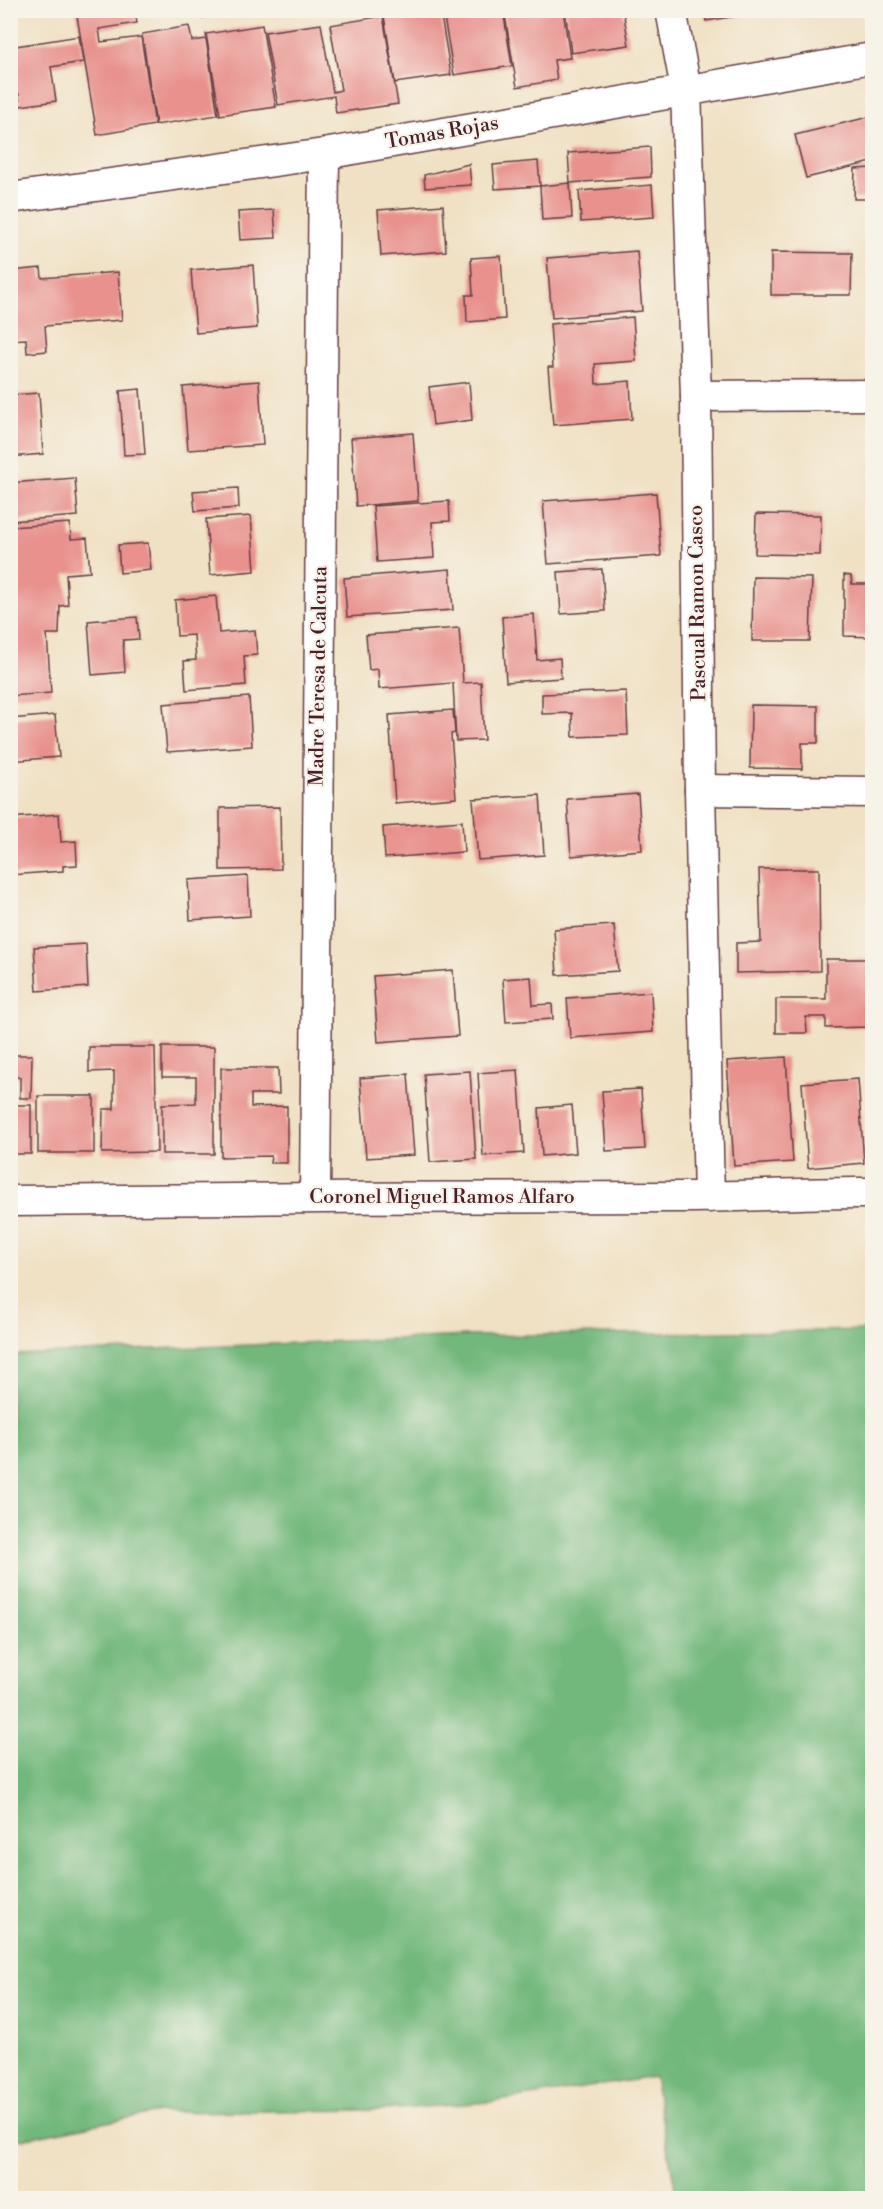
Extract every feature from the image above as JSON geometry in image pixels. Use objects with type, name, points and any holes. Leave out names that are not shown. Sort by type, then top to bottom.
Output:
[{"type":"street","name":"Pascual Ramon Casco","points":[[671,10],[686,89],[696,396],[700,790],[709,1197]]},
{"type":"street","name":"Tomas Rojas","points":[[10,198],[324,154],[873,58]]},
{"type":"street","name":"Madre Teresa de Calcuta","points":[[315,1197],[324,154]]},
{"type":"street","points":[[696,396],[873,395]]},
{"type":"street","points":[[700,790],[873,792]]},
{"type":"street","name":"Coronel Miguel Ramos Alfaro","points":[[10,1202],[315,1197],[709,1197],[797,1192],[873,1193]]},
{"type":"green space","points":[[872,1330],[872,2198],[677,2198],[654,2077],[491,2102],[383,2110],[158,2112],[11,2141],[11,1355],[468,1336]]},
{"type":"building","points":[[76,10],[135,10],[137,23],[99,29],[101,42],[141,37],[155,125],[97,135]]},
{"type":"building","points":[[200,10],[228,10],[228,13],[201,18]]},
{"type":"building","points":[[383,10],[402,10],[403,15],[440,10],[451,75],[395,83]]},
{"type":"building","points":[[503,10],[512,66],[454,75],[443,12]]},
{"type":"building","points":[[504,10],[563,10],[570,58],[554,60],[557,80],[517,87]]},
{"type":"building","points":[[565,10],[623,10],[629,45],[571,53]]},
{"type":"building","points":[[704,10],[762,10],[762,12],[706,21]]},
{"type":"building","points":[[383,16],[398,104],[336,113],[334,96],[278,105],[265,32],[321,24],[333,92],[341,90],[330,25]]},
{"type":"building","points":[[262,25],[276,107],[220,115],[206,34]]},
{"type":"building","points":[[189,26],[192,41],[206,39],[218,115],[156,125],[142,34]]},
{"type":"building","points":[[79,36],[83,62],[51,67],[56,101],[20,106],[19,94],[10,95],[10,47]]},
{"type":"building","points":[[869,117],[872,134],[872,162],[806,178],[795,135]]},
{"type":"building","points":[[650,147],[651,177],[570,183],[568,153]]},
{"type":"building","points":[[538,161],[540,186],[495,189],[493,165]]},
{"type":"building","points":[[469,164],[471,185],[425,188],[424,175]]},
{"type":"building","points":[[872,168],[872,199],[854,199],[855,169]]},
{"type":"building","points":[[570,183],[572,218],[542,220],[540,186]]},
{"type":"building","points":[[652,185],[654,217],[581,222],[579,191]]},
{"type":"building","points":[[443,205],[446,251],[381,256],[378,210]]},
{"type":"building","points":[[274,210],[276,238],[240,240],[238,212]]},
{"type":"building","points":[[637,251],[642,311],[552,318],[547,258]]},
{"type":"building","points":[[771,252],[852,253],[851,295],[771,295]]},
{"type":"building","points":[[501,256],[505,319],[467,322],[466,295],[473,295],[471,258]]},
{"type":"building","points":[[253,265],[257,328],[196,333],[191,270]]},
{"type":"building","points":[[41,268],[42,278],[118,272],[122,320],[45,326],[47,351],[27,353],[26,339],[10,340],[10,271]]},
{"type":"building","points":[[633,317],[636,361],[595,364],[596,384],[630,381],[632,419],[553,425],[548,367],[553,367],[550,324]]},
{"type":"building","points":[[259,381],[263,445],[188,450],[183,387]]},
{"type":"building","points":[[469,382],[472,420],[433,425],[429,387]]},
{"type":"building","points":[[140,389],[145,454],[124,455],[120,391]]},
{"type":"building","points":[[39,393],[43,454],[10,457],[10,395]]},
{"type":"building","points":[[413,433],[418,501],[356,506],[351,438]]},
{"type":"building","points":[[75,478],[78,516],[10,521],[10,483]]},
{"type":"building","points":[[238,488],[239,508],[195,511],[193,491]]},
{"type":"building","points":[[656,493],[661,556],[548,564],[543,501]]},
{"type":"building","points":[[449,501],[450,521],[432,522],[434,558],[377,562],[373,506]]},
{"type":"building","points":[[756,514],[821,515],[820,555],[755,554]]},
{"type":"building","points":[[251,516],[255,571],[210,575],[206,519]]},
{"type":"building","points":[[70,523],[71,539],[87,538],[90,572],[66,574],[68,605],[60,606],[59,634],[47,634],[51,693],[10,696],[10,527]]},
{"type":"building","points":[[148,543],[151,570],[120,573],[118,545]]},
{"type":"building","points":[[450,569],[453,610],[347,617],[344,578]]},
{"type":"building","points":[[602,569],[605,611],[561,614],[558,572]]},
{"type":"building","points":[[844,575],[851,576],[852,584],[872,584],[872,637],[844,636]]},
{"type":"building","points":[[753,577],[812,578],[810,641],[752,641]]},
{"type":"building","points":[[216,596],[219,633],[255,630],[257,655],[244,656],[246,685],[186,690],[184,661],[196,660],[194,635],[177,636],[175,600]]},
{"type":"building","points":[[534,614],[537,660],[560,658],[561,678],[506,682],[502,617]]},
{"type":"building","points":[[137,617],[139,639],[123,640],[125,672],[92,675],[88,621]]},
{"type":"building","points":[[459,628],[463,683],[481,682],[484,740],[456,741],[453,683],[379,689],[378,669],[369,670],[366,635]]},
{"type":"building","points":[[626,691],[628,735],[573,737],[572,713],[542,714],[542,694]]},
{"type":"building","points":[[249,697],[252,746],[167,752],[163,704]]},
{"type":"building","points":[[751,705],[818,706],[818,743],[802,743],[802,769],[750,768]]},
{"type":"building","points":[[453,710],[455,733],[451,734],[456,798],[395,803],[389,715]]},
{"type":"building","points":[[55,715],[59,757],[10,761],[10,719]]},
{"type":"building","points":[[638,794],[642,850],[571,856],[567,799]]},
{"type":"building","points":[[540,795],[544,855],[478,860],[473,799]]},
{"type":"building","points":[[280,807],[281,869],[220,870],[220,808]]},
{"type":"building","points":[[59,814],[61,842],[76,841],[77,865],[63,866],[63,871],[10,875],[10,818]]},
{"type":"building","points":[[462,821],[464,852],[385,858],[383,827]]},
{"type":"building","points":[[759,869],[819,869],[820,971],[736,973],[736,943],[761,942]]},
{"type":"building","points":[[248,876],[250,916],[190,920],[188,880]]},
{"type":"building","points":[[614,925],[618,971],[557,975],[554,929]]},
{"type":"building","points":[[86,944],[88,987],[37,991],[34,947]]},
{"type":"building","points":[[826,959],[872,959],[872,1027],[826,1028],[826,1017],[806,1017],[807,1033],[776,1033],[776,999],[826,999]]},
{"type":"building","points":[[453,970],[458,1036],[378,1042],[373,976]]},
{"type":"building","points":[[531,977],[533,1005],[552,1004],[553,1019],[506,1022],[503,979]]},
{"type":"building","points":[[651,992],[653,1032],[570,1038],[567,998]]},
{"type":"building","points":[[89,1047],[155,1047],[157,1152],[102,1153],[103,1109],[114,1109],[114,1071],[89,1072]]},
{"type":"building","points":[[162,1047],[214,1047],[214,1154],[162,1154],[162,1104],[196,1103],[196,1077],[162,1077]]},
{"type":"building","points":[[10,1055],[32,1055],[31,1098],[20,1098],[20,1077],[10,1077]]},
{"type":"building","points":[[786,1057],[793,1162],[734,1166],[727,1061]]},
{"type":"building","points":[[221,1068],[278,1068],[279,1094],[251,1094],[251,1107],[287,1106],[287,1163],[270,1163],[271,1156],[221,1157]]},
{"type":"building","points":[[518,1070],[524,1153],[483,1156],[478,1073]]},
{"type":"building","points":[[470,1071],[476,1159],[430,1162],[424,1074]]},
{"type":"building","points":[[408,1074],[414,1155],[366,1158],[360,1078]]},
{"type":"building","points":[[858,1079],[864,1163],[808,1168],[802,1083]]},
{"type":"building","points":[[641,1089],[645,1149],[606,1151],[602,1091]]},
{"type":"building","points":[[38,1096],[94,1096],[94,1153],[38,1153]]},
{"type":"building","points":[[10,1105],[31,1105],[31,1154],[10,1154]]},
{"type":"building","points":[[572,1105],[576,1153],[542,1156],[539,1108]]}]
